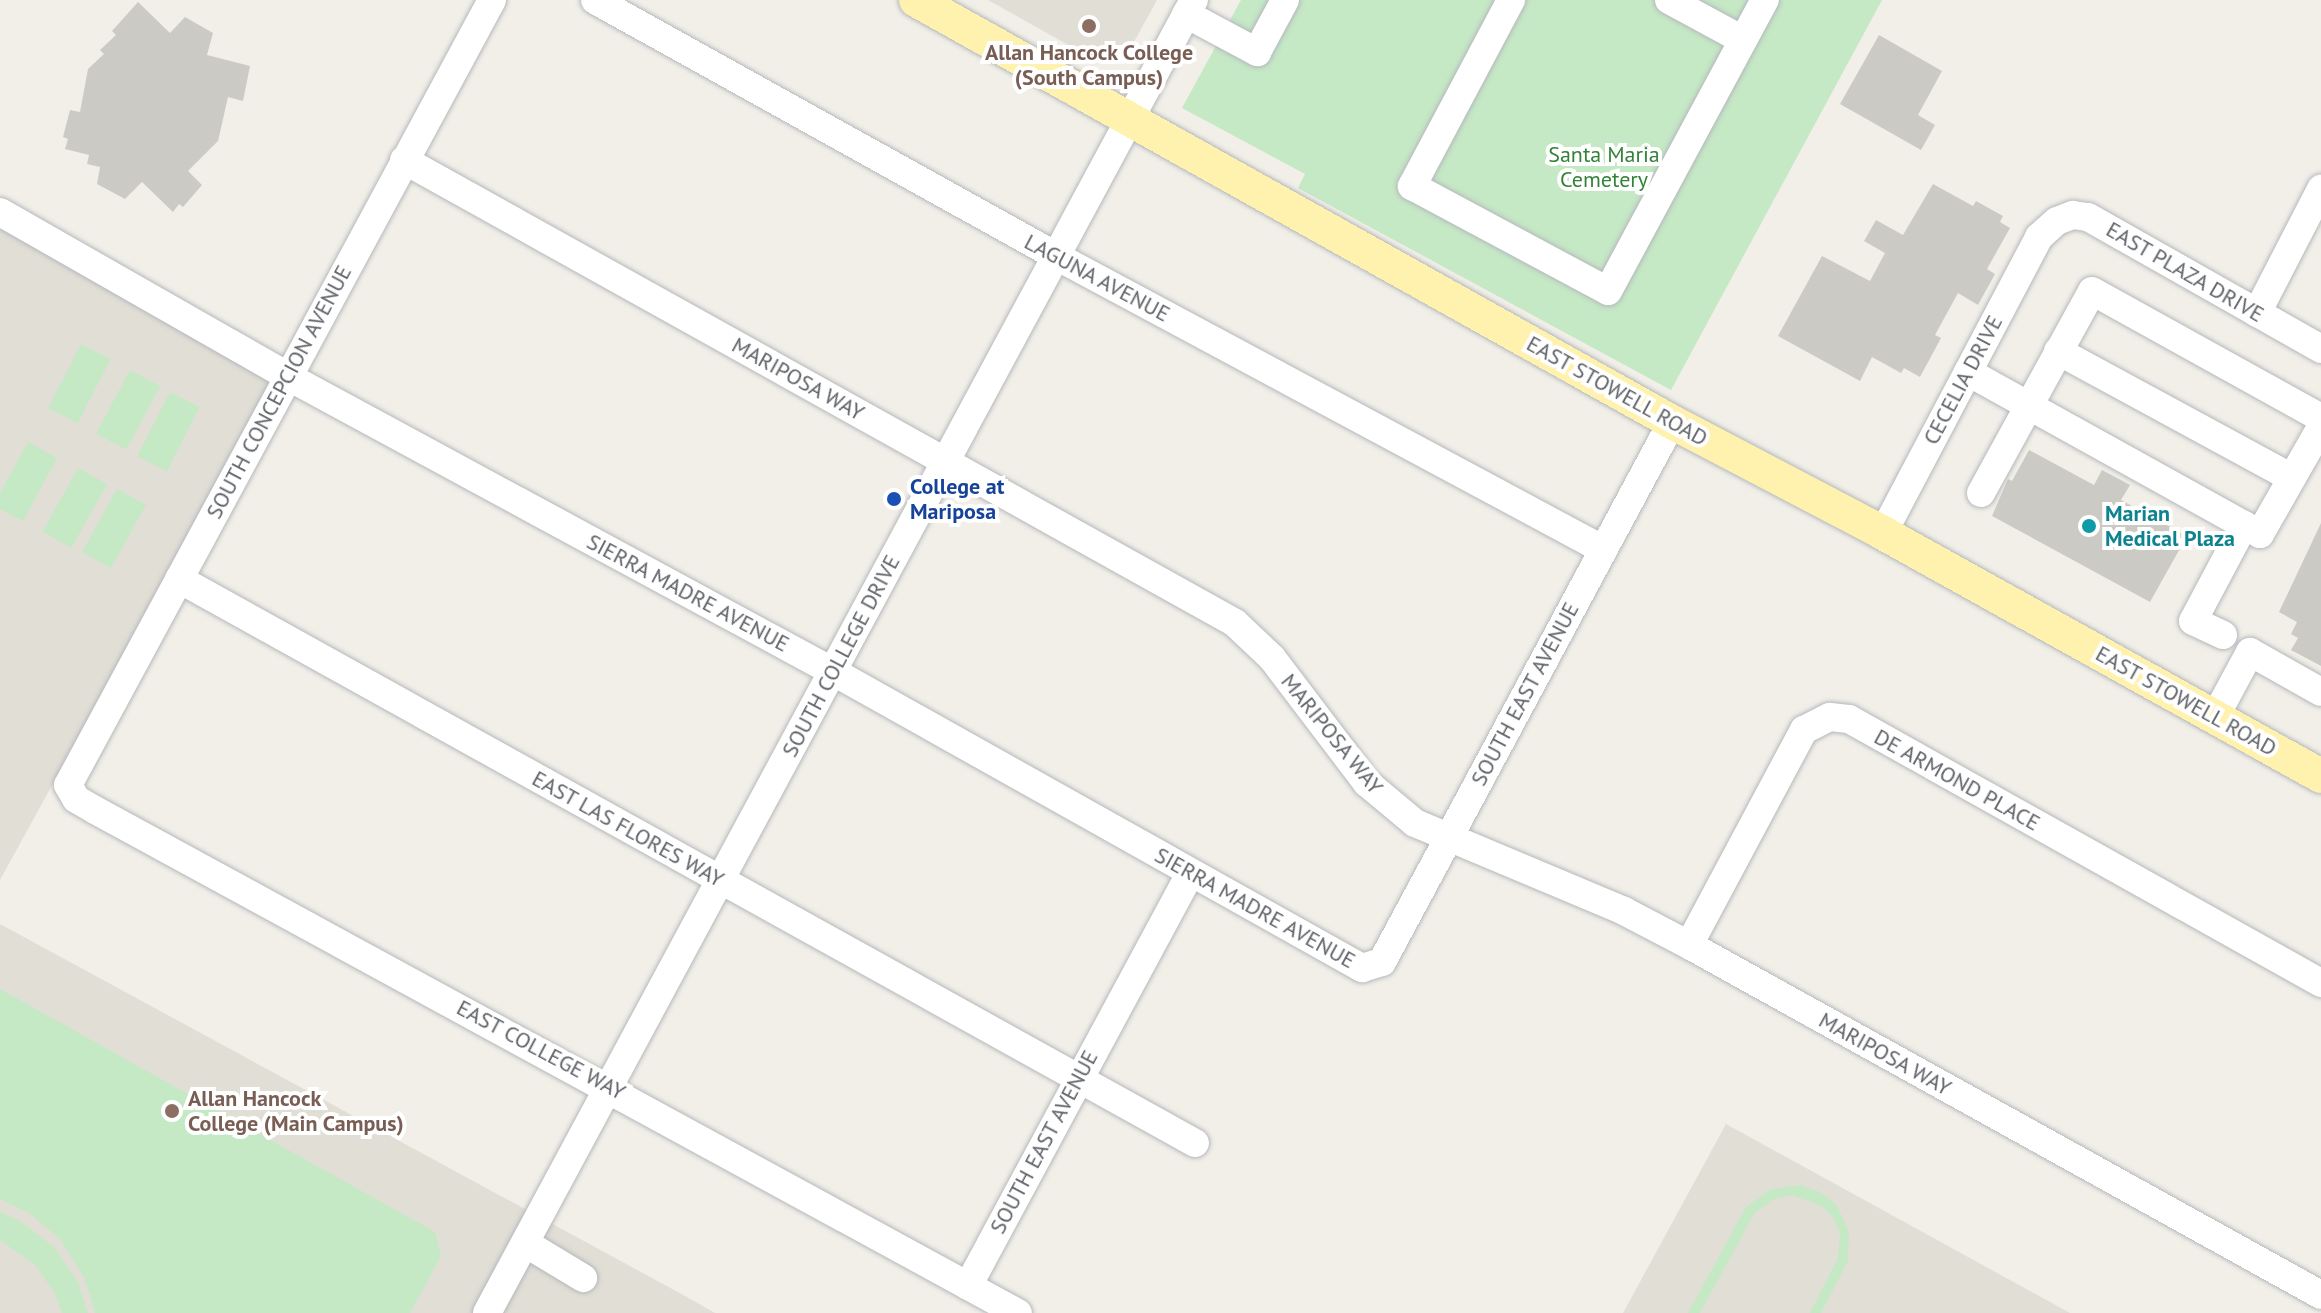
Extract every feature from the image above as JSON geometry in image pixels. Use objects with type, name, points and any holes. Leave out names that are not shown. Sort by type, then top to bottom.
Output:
[{"type":"main road","name":"EAST STOWELL ROAD","points":[[916,0],[1672,422],[1883,533],[2321,776]]},
{"type":"street","name":"SOUTH CONCEPCION AVENUE","points":[[68,785],[492,0]]},
{"type":"street","name":"LAGUNA AVENUE","points":[[595,0],[1056,256],[1602,549]]},
{"type":"street","points":[[1190,7],[1257,52],[1285,0]]},
{"type":"street","points":[[1511,0],[1412,186],[1608,291],[1765,0]]},
{"type":"street","points":[[1669,0],[1743,40]]},
{"type":"street","name":"SOUTH COLLEGE DRIVE","points":[[487,1313],[1190,7]]},
{"type":"street","name":"MARIPOSA WAY","points":[[404,160],[1235,623],[1272,658],[1367,783],[1415,823],[1552,879],[1689,945],[2321,1295]]},
{"type":"street","points":[[2257,313],[2321,189]]},
{"type":"street","name":"SIERRA MADRE AVENUE","points":[[0,212],[287,376],[832,671],[1362,968],[1378,966]]},
{"type":"street","name":"EAST PLAZA DRIVE","points":[[2047,230],[2073,215],[2088,217],[2321,349]]},
{"type":"street","name":"CECELIA DRIVE","points":[[1883,533],[2039,237],[2047,230]]},
{"type":"street","points":[[1981,493],[2092,291],[2321,418]]},
{"type":"street","points":[[2058,351],[2292,478]]},
{"type":"street","points":[[1968,372],[2252,530]]},
{"type":"street","name":"SOUTH EAST AVENUE","points":[[1378,966],[1672,422]]},
{"type":"street","points":[[2223,635],[2193,621],[2252,530],[2292,478],[2321,427]]},
{"type":"street","points":[[2252,530],[2282,518],[2321,449]]},
{"type":"street","name":"EAST LAS FLORES WAY","points":[[179,579],[1195,1143]]},
{"type":"street","points":[[2215,717],[2250,652],[2321,692]]},
{"type":"street","name":"DE ARMOND PLACE","points":[[1689,945],[1804,730],[1830,717],[1849,719],[2321,983]]},
{"type":"street","name":"EAST COLLEGE WAY","points":[[68,785],[76,799],[95,810],[609,1087],[1018,1313]]},
{"type":"street","name":"SOUTH EAST AVENUE","points":[[968,1286],[1077,1078],[1190,873]]},
{"type":"street","points":[[525,1243],[583,1278]]},
{"type":"shaded area","name":"Allan Hancock College (South Campus)","points":[[988,0],[1157,0],[1129,51],[1099,62]]},
{"type":"shaded area","points":[[0,220],[277,376],[0,880]]},
{"type":"shaded area","name":"Allan Hancock College (Main Campus)","points":[[0,924],[687,1297],[715,1313],[0,1313]]},
{"type":"shaded area","points":[[1726,1124],[2070,1313],[1623,1313]]},
{"type":"green space","name":"Santa Maria Cemetery","points":[[1241,0],[1882,0],[1671,390],[1298,188],[1305,174],[1182,108]]},
{"type":"green space","points":[[81,344],[110,359],[78,423],[48,408]]},
{"type":"green space","points":[[130,370],[160,386],[126,450],[96,434]]},
{"type":"green space","points":[[170,392],[199,407],[167,471],[137,456]]},
{"type":"green space","points":[[28,442],[57,458],[23,521],[0,509],[0,493]]},
{"type":"green space","points":[[78,468],[107,484],[71,548],[43,532]]},
{"type":"green space","points":[[117,489],[146,505],[111,568],[82,552]]},
{"type":"green space","points":[[0,989],[435,1232],[441,1256],[410,1313],[95,1313],[85,1279],[60,1239],[29,1213],[0,1199]]},
{"type":"green space","points":[[1800,1185],[1820,1192],[1836,1204],[1849,1231],[1848,1261],[1821,1313],[1810,1313],[1838,1258],[1840,1233],[1833,1218],[1822,1206],[1791,1195],[1774,1199],[1754,1214],[1700,1313],[1688,1313],[1746,1207],[1771,1189]]},
{"type":"green space","points":[[0,1212],[20,1221],[54,1247],[78,1282],[88,1313],[62,1313],[55,1293],[35,1265],[0,1240]]},
{"type":"building","points":[[138,2],[170,33],[185,17],[213,33],[207,55],[250,66],[243,101],[228,97],[218,141],[188,171],[202,185],[183,207],[179,204],[173,212],[142,182],[125,199],[97,184],[100,167],[87,164],[89,155],[65,149],[68,139],[63,137],[70,110],[80,112],[88,69],[104,54],[100,50],[116,35],[112,31]]},
{"type":"building","points":[[1879,35],[1942,71],[1918,115],[1935,125],[1921,150],[1840,104]]},
{"type":"building","points":[[1933,184],[1973,206],[1976,201],[2003,216],[2000,222],[2010,228],[1987,269],[1995,274],[1978,305],[1958,293],[1935,335],[1941,338],[1920,377],[1904,368],[1901,373],[1872,357],[1860,381],[1778,336],[1822,256],[1870,281],[1885,253],[1864,241],[1876,220],[1903,235]]},
{"type":"building","name":"Marian Medical Plaza","points":[[2029,450],[2094,485],[2102,470],[2130,485],[2121,500],[2187,536],[2150,602],[1992,516],[2008,479],[2012,481]]},
{"type":"building","points":[[2321,523],[2321,666],[2291,650],[2298,638],[2291,634],[2297,622],[2279,612]]},
{"type":"place","name":"Allan Hancock College (South Campus)","points":[[1089,26]]},
{"type":"place","name":"College at Mariposa","points":[[894,499]]},
{"type":"place","name":"Marian Medical Plaza","points":[[2089,526]]},
{"type":"place","name":"Allan Hancock College (Main Campus)","points":[[172,1111]]}]
